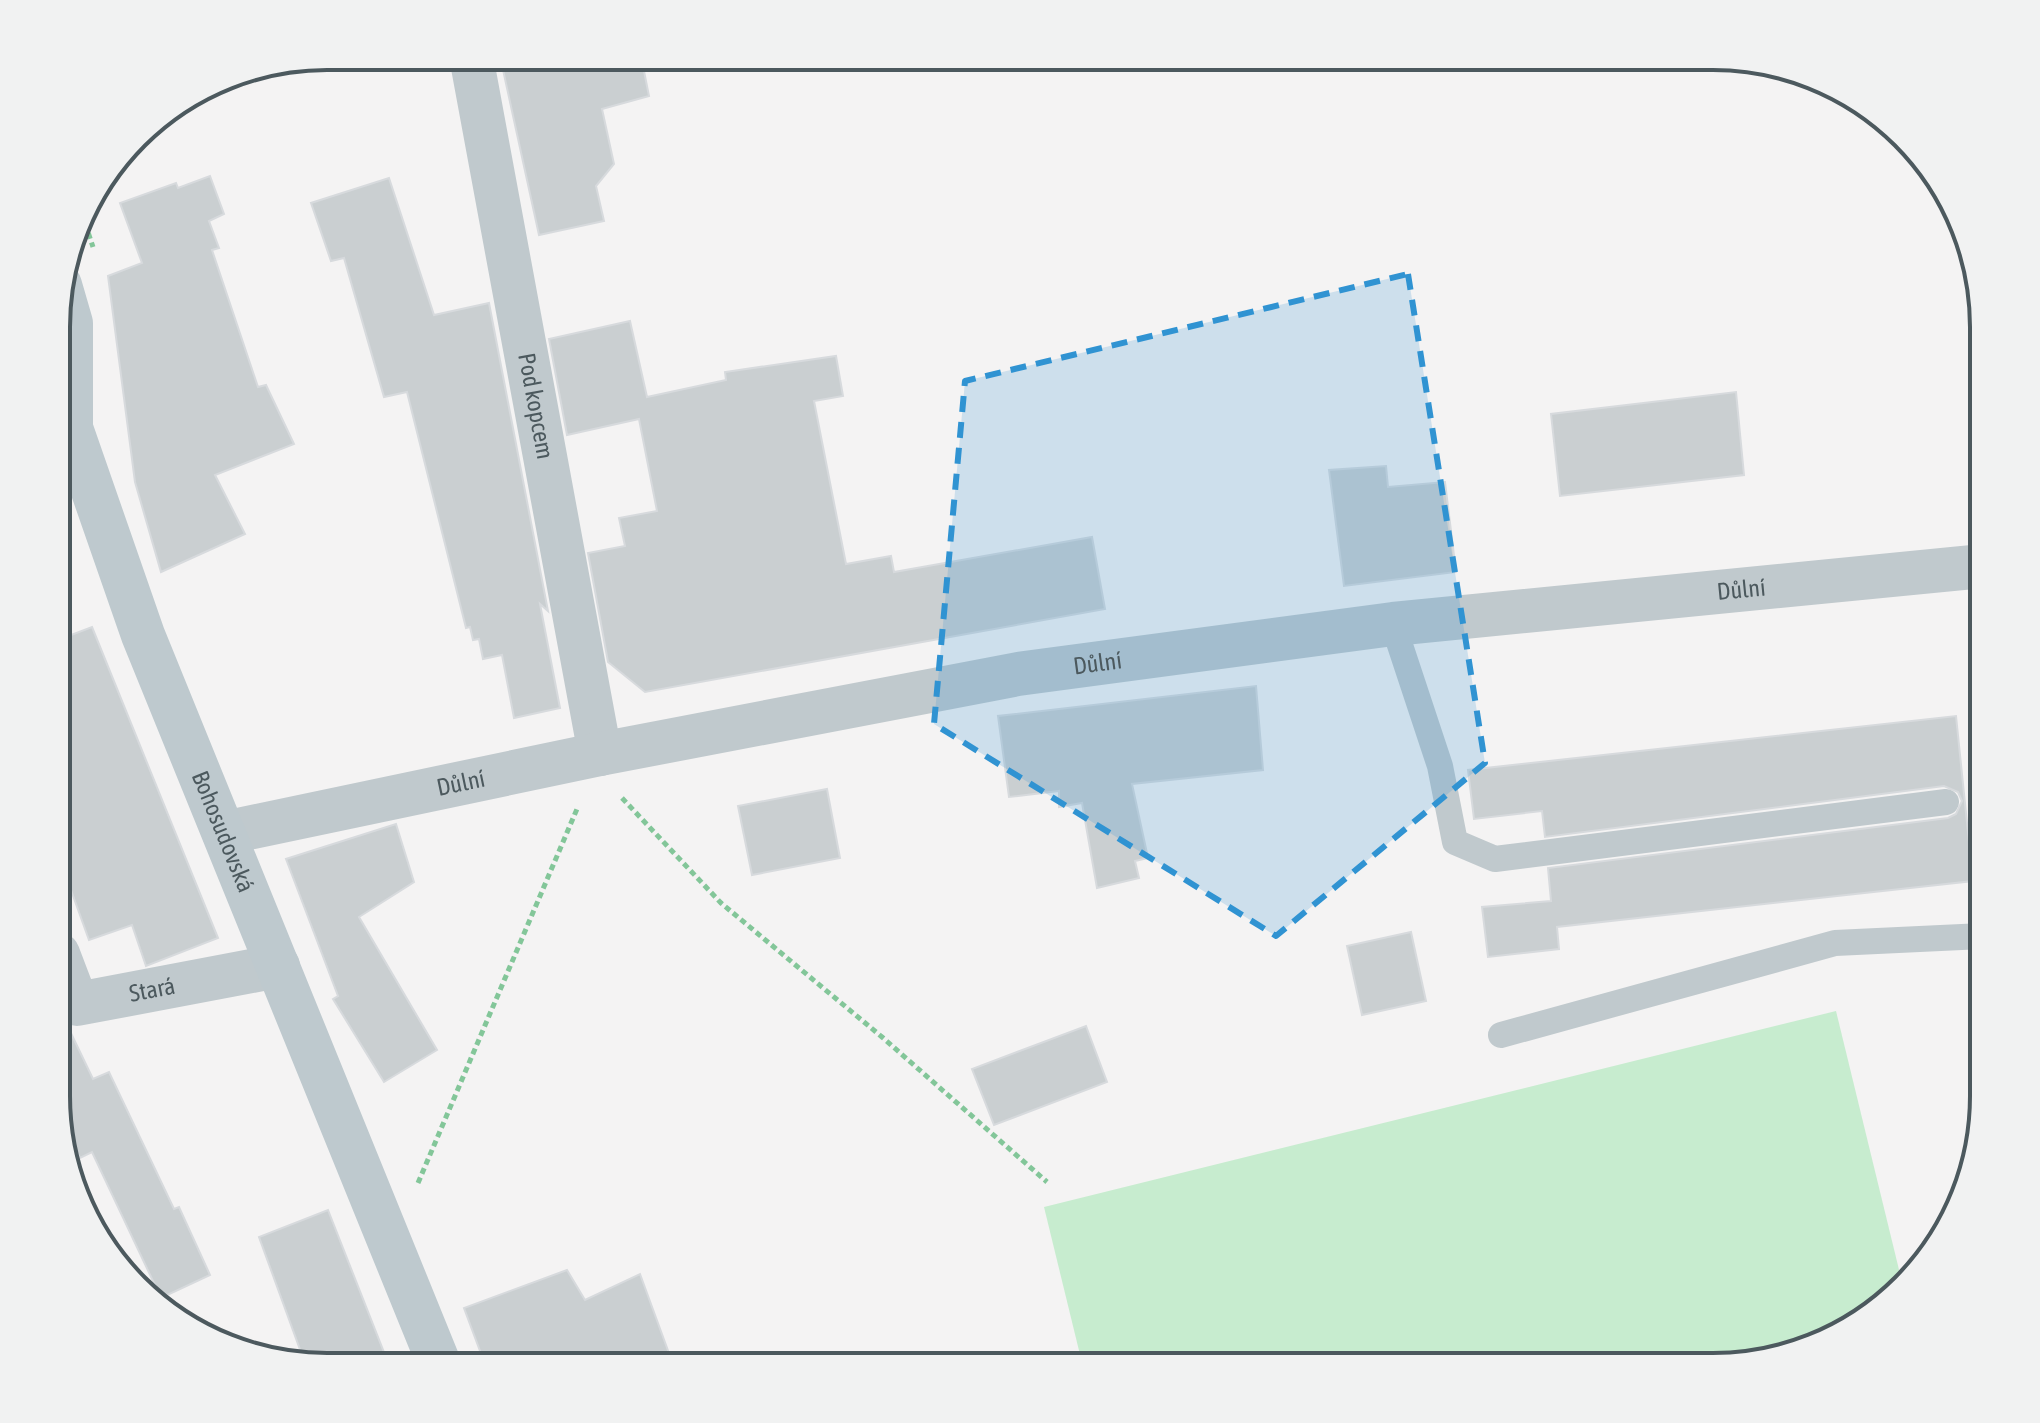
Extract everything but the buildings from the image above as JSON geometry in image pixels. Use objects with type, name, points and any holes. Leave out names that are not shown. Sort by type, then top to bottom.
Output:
[{"type":"street","name":"Pod kopcem","points":[[474,70],[600,754]]},
{"type":"street","name":"Bohosudovská","points":[[70,446],[143,635],[434,1352]]},
{"type":"street","name":"Důlní","points":[[224,833],[600,754],[1018,674],[1393,624],[1969,567]]},
{"type":"street","name":"Stará","points":[[71,988],[77,1004],[278,966]]},
{"type":"lane","points":[[1393,624],[1440,766],[1455,842],[1495,859],[1946,802]]},
{"type":"lane","points":[[1501,1035],[1835,943],[1969,937]]},
{"type":"path","points":[[600,754],[616,791],[721,903],[882,1037],[1047,1182]]},
{"type":"path","points":[[391,1246],[600,754]]},
{"type":"highlighted area","points":[[1408,274],[1485,763],[1276,936],[934,724],[965,381]]},
{"type":"green space","points":[[1836,1011],[1900,1273],[1870,1300],[1827,1327],[1796,1339],[1747,1351],[1079,1353],[1044,1207]]}]
